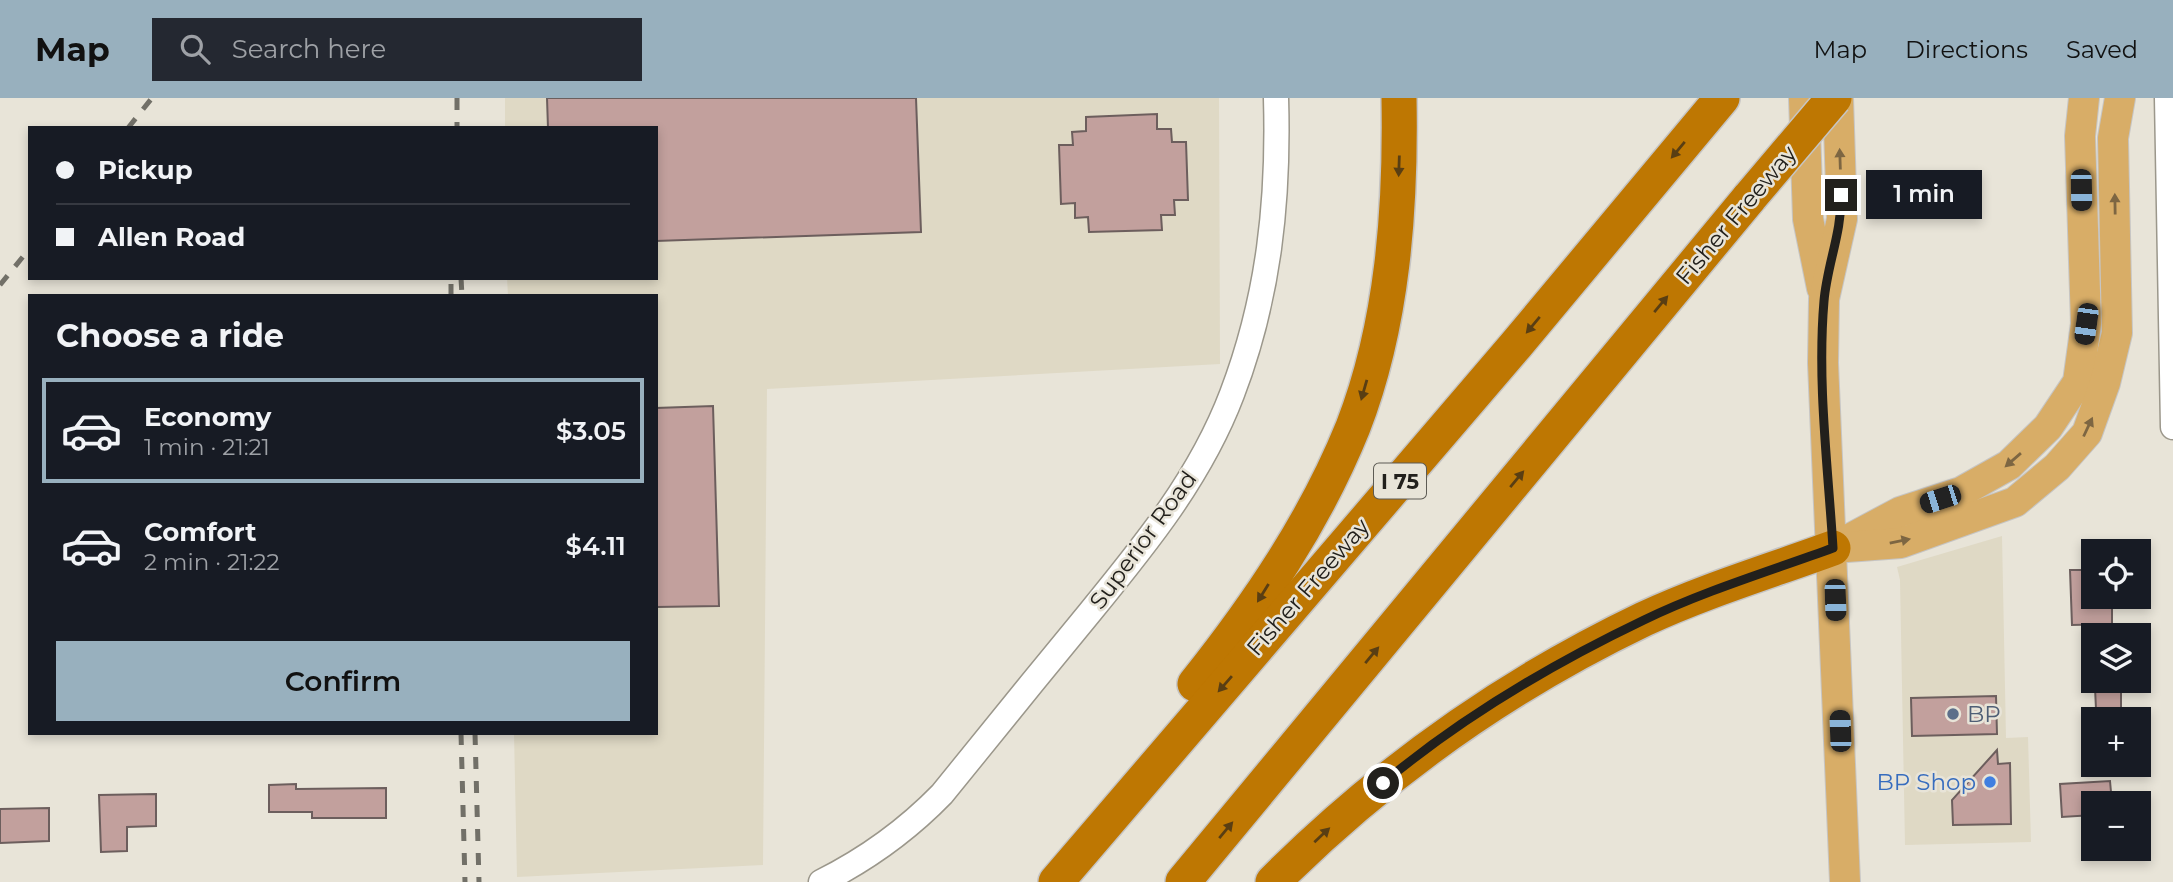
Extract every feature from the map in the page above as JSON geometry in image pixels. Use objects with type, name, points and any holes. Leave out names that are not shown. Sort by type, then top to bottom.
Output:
[{"type":"highway","points":[[1064,871],[1152,737],[1248,618],[1301,533],[1353,427],[1388,291],[1397,218],[1399,98]]},
{"type":"highway","name":"Fisher Freeway","points":[[1064,871],[1517,345],[1722,98]]},
{"type":"highway","name":"Fisher Freeway","points":[[1183,882],[1750,197],[1836,98]]},
{"type":"highway","points":[[1273,882],[1332,825],[1399,769],[1523,685],[1643,620],[1833,548]]},
{"type":"main road","points":[[1804,98],[1808,219],[1824,299]]},
{"type":"main road","points":[[1836,98],[1842,219],[1824,299],[1822,363],[1833,548],[1845,882]]},
{"type":"main road","points":[[1833,548],[1899,512],[1961,492],[2009,465],[2048,427],[2078,382],[2086,324],[2080,136],[2084,98]]},
{"type":"main road","points":[[1833,548],[1901,542],[2015,502],[2057,467],[2087,433],[2105,383],[2118,333],[2113,138],[2120,98]]},
{"type":"street","name":"Superior Road","points":[[821,882],[873,853],[920,816],[942,794],[1149,541],[1199,465],[1232,395],[1251,341],[1267,275],[1276,197],[1276,98]]},
{"type":"street","points":[[2167,98],[2173,427]]},
{"type":"shaded area","points":[[505,98],[1219,98],[1220,364],[767,389],[763,865],[517,877],[514,735],[658,735],[658,294],[508,294],[507,280],[658,280],[658,126],[505,126]]},
{"type":"shaded area","points":[[2002,536],[2006,738],[2028,737],[2031,842],[1905,845],[1900,580],[1897,567]]},
{"type":"building","points":[[547,98],[916,98],[921,232],[658,241],[658,126],[548,126]]},
{"type":"building","points":[[1157,114],[1157,129],[1171,129],[1172,142],[1186,142],[1188,200],[1174,200],[1175,215],[1161,215],[1162,230],[1089,232],[1088,217],[1075,218],[1075,203],[1061,204],[1059,145],[1073,145],[1072,132],[1086,131],[1086,117]]},
{"type":"building","points":[[713,406],[719,606],[658,607],[658,408]]},
{"type":"building","points":[[2070,570],[2081,570],[2081,609],[2112,609],[2112,623],[2072,625]]},
{"type":"building","points":[[2095,693],[2121,693],[2121,707],[2096,707]]},
{"type":"building","points":[[1996,696],[1997,734],[1912,736],[1911,698]]},
{"type":"building","name":"BP Shop","points":[[1997,750],[1998,764],[2010,763],[2011,824],[1953,825],[1952,800]]},
{"type":"building","points":[[2110,781],[2111,791],[2081,791],[2081,816],[2062,817],[2060,784]]},
{"type":"building","points":[[296,784],[296,789],[386,788],[386,818],[312,818],[312,812],[269,812],[269,785]]},
{"type":"building","points":[[156,794],[156,826],[127,827],[127,851],[101,852],[99,795]]},
{"type":"building","points":[[49,808],[49,841],[0,843],[0,809]]},
{"type":"railway","points":[[130,126],[152,98]]},
{"type":"railway","points":[[457,98],[457,126]]},
{"type":"railway","points":[[0,285],[28,250]]},
{"type":"railway","points":[[451,280],[451,294]]},
{"type":"railway","points":[[461,280],[462,294]]},
{"type":"railway","points":[[461,735],[465,882]]},
{"type":"railway","points":[[475,735],[479,882]]},
{"type":"place","name":"BP","points":[[1953,714]]},
{"type":"place","name":"BP Shop","points":[[1990,782]]},
{"type":"route","points":[[1383,783],[1452,731],[1523,685],[1643,620],[1691,599],[1833,548],[1822,363],[1824,299],[1842,219],[1841,195]]}]
